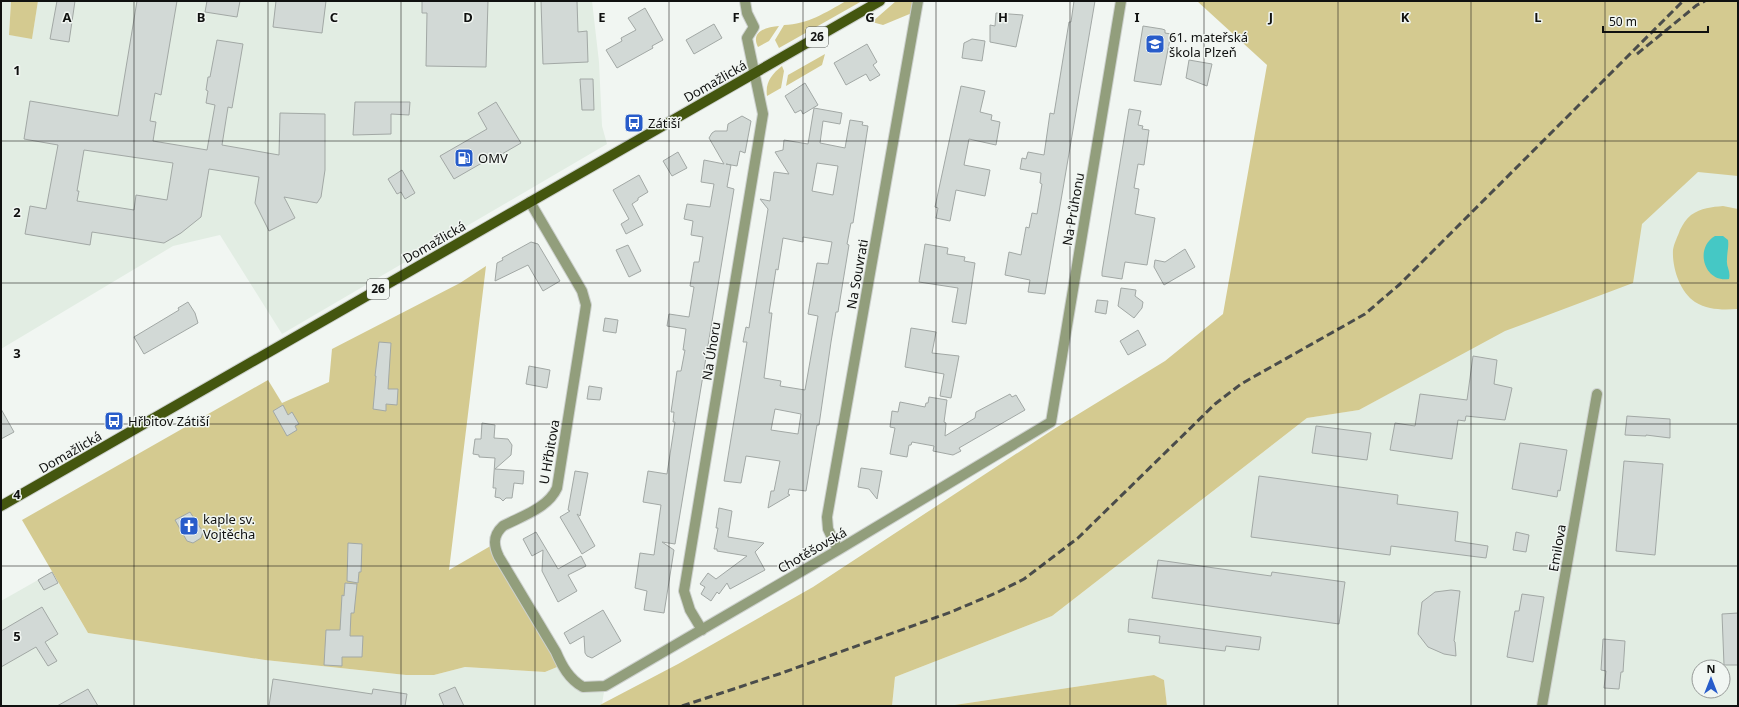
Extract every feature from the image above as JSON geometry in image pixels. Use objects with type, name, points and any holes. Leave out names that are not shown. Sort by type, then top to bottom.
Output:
[{"type":"main road","name":"Domažlická","points":[[1,506],[880,1]]},
{"type":"street","name":"Na Úhoru","points":[[702,630],[690,610],[684,591],[762,122],[762,107],[747,38],[754,27],[747,14],[744,1]]},
{"type":"street","name":"Na Souvrati","points":[[838,550],[828,529],[827,517],[918,1]]},
{"type":"street","name":"Na Průhonu","points":[[1051,422],[1121,1]]},
{"type":"street","name":"U Hřbitova","points":[[530,202],[582,291],[586,305],[557,488],[554,494],[543,505],[503,526],[498,531],[494,544],[499,557],[556,652],[562,665],[576,683],[583,687]]},
{"type":"street","name":"Emilova","points":[[1542,706],[1597,394]]},
{"type":"street","name":"Chotěšovská","points":[[583,687],[605,686],[838,550],[1051,422]]},
{"type":"shaded area","points":[[1,1],[11,1],[9,35],[32,38],[38,1],[592,1],[599,62],[602,126],[607,144],[282,334],[220,235],[173,246],[1,349]]},
{"type":"shaded area","points":[[11,1],[38,1],[32,39],[9,35]]},
{"type":"shaded area","points":[[846,1],[862,1],[779,48],[775,40],[784,25],[801,23],[809,20]]},
{"type":"shaded area","points":[[896,1],[912,1],[912,13],[883,25],[872,22]]},
{"type":"shaded area","points":[[1197,1],[1738,1],[1738,176],[1698,172],[1642,224],[1633,283],[1505,331],[1359,410],[1307,418],[1052,616],[895,677],[892,706],[598,706],[678,664],[813,587],[1054,429],[1165,361],[1223,314],[1267,65]]},
{"type":"shaded area","points":[[1738,1],[1738,706],[1167,706],[1164,680],[1154,675],[948,706],[892,706],[895,677],[1052,616],[1307,418],[1359,410],[1408,383]]},
{"type":"shaded area","points":[[779,26],[769,41],[758,47],[756,37],[761,31],[770,27]]},
{"type":"shaded area","points":[[825,54],[822,65],[786,86],[788,75]]},
{"type":"shaded area","points":[[782,66],[784,71],[781,88],[767,96],[768,82],[775,72]]},
{"type":"shaded area","points":[[1723,206],[1738,209],[1737,309],[1710,308],[1700,305],[1690,298],[1681,286],[1678,279],[1673,257],[1675,242],[1686,220],[1691,215],[1703,209]]},
{"type":"shaded area","points":[[486,266],[449,570],[494,544],[562,665],[545,672],[465,667],[434,675],[406,675],[265,660],[88,633],[22,520],[268,380],[282,403],[329,382],[332,349],[460,283]]},
{"type":"shaded area","points":[[52,572],[88,633],[265,660],[406,675],[434,675],[465,667],[545,672],[562,665],[576,683],[605,686],[602,704],[598,706],[1,706],[1,601]]},
{"type":"shaded area","points":[[1154,675],[1164,680],[1167,706],[948,706]]},
{"type":"water","points":[[1715,236],[1723,236],[1728,240],[1727,262],[1729,279],[1720,279],[1713,276],[1705,264],[1705,248],[1709,241]]},
{"type":"building","points":[[57,1],[75,1],[69,42],[50,39]]},
{"type":"building","points":[[137,1],[177,1],[161,95],[155,93],[150,121],[156,122],[153,141],[207,150],[215,105],[206,103],[208,91],[206,90],[217,40],[243,44],[232,108],[228,107],[222,145],[279,155],[280,113],[325,114],[325,170],[321,197],[317,203],[284,197],[295,218],[269,231],[255,203],[259,177],[209,169],[201,217],[181,233],[164,243],[92,232],[90,245],[25,234],[30,206],[46,209],[58,145],[24,139],[30,101],[118,116]],"holes":[[[84,150],[173,163],[167,200],[136,195],[134,210],[77,201],[79,191],[77,191]]]},
{"type":"building","points":[[207,1],[240,1],[237,17],[205,12]]},
{"type":"building","points":[[276,1],[326,1],[322,33],[273,27]]},
{"type":"building","points":[[422,1],[488,1],[486,67],[426,66],[427,13],[422,13]]},
{"type":"building","points":[[541,1],[577,1],[578,32],[587,31],[588,62],[543,64]]},
{"type":"building","points":[[1074,1],[1095,1],[1045,294],[1028,292],[1030,280],[1005,275],[1009,252],[1021,255],[1026,227],[1029,228],[1032,213],[1037,214],[1042,184],[1040,183],[1041,173],[1020,169],[1022,158],[1026,159],[1028,152],[1044,155],[1050,113],[1054,114],[1069,22],[1071,22]]},
{"type":"building","points":[[645,8],[663,40],[652,46],[653,48],[617,68],[606,50],[622,41],[621,38],[636,30],[628,18]]},
{"type":"building","points":[[996,13],[1023,15],[1016,47],[990,42],[990,25],[995,26]]},
{"type":"building","points":[[714,24],[722,38],[694,54],[686,40]]},
{"type":"building","points":[[1143,26],[1162,29],[1165,30],[1165,33],[1171,34],[1161,85],[1134,81]]},
{"type":"building","points":[[972,39],[985,41],[982,61],[962,58],[964,43]]},
{"type":"building","points":[[867,44],[877,62],[873,65],[880,75],[870,81],[866,74],[846,85],[834,63]]},
{"type":"building","points":[[1189,60],[1212,64],[1207,86],[1186,78]]},
{"type":"building","points":[[580,79],[593,79],[594,110],[582,110]]},
{"type":"building","points":[[805,83],[818,105],[803,114],[801,110],[795,113],[785,96]]},
{"type":"building","points":[[961,86],[985,91],[980,112],[992,115],[991,120],[1000,122],[996,145],[969,139],[964,165],[990,170],[985,196],[956,190],[950,221],[936,218],[938,208],[935,207]]},
{"type":"building","points":[[355,102],[410,102],[409,115],[391,114],[391,134],[353,135]]},
{"type":"building","points":[[496,102],[521,143],[502,154],[501,152],[454,179],[440,156],[487,129],[478,113]]},
{"type":"building","points":[[814,108],[842,113],[840,124],[823,121],[820,143],[845,148],[850,120],[863,122],[862,125],[868,126],[853,223],[851,223],[847,244],[849,245],[838,312],[836,312],[831,342],[819,425],[817,425],[806,491],[789,489],[788,494],[790,495],[768,508],[771,491],[774,491],[780,461],[746,456],[741,483],[724,481],[747,342],[743,342],[746,327],[749,328],[768,209],[760,199],[770,201],[774,172],[789,174],[775,152],[783,150],[784,140],[808,144]],"holes":[[[817,163],[838,166],[833,195],[812,191]],[[803,237],[832,242],[828,264],[817,263],[808,314],[818,316],[805,390],[780,386],[781,381],[764,378],[772,313],[769,313],[783,238],[803,242]],[[775,409],[801,414],[798,434],[771,430]]]},
{"type":"building","points":[[1129,109],[1141,111],[1138,125],[1143,126],[1142,129],[1149,130],[1144,165],[1138,164],[1134,188],[1139,189],[1135,214],[1155,218],[1147,265],[1125,262],[1122,279],[1102,276],[1102,272]]},
{"type":"building","points":[[742,116],[751,121],[745,153],[740,151],[737,166],[726,164],[731,165],[727,187],[734,189],[675,544],[662,542],[674,550],[664,613],[644,610],[647,591],[635,588],[640,553],[654,555],[661,505],[643,502],[648,471],[667,474],[675,422],[673,422],[674,412],[671,412],[677,371],[681,371],[685,350],[683,350],[686,329],[667,326],[669,314],[689,317],[694,287],[690,286],[694,262],[699,262],[703,237],[691,235],[693,221],[684,219],[687,204],[710,207],[714,184],[701,182],[704,160],[724,164],[709,138],[715,131],[727,131],[728,124]]},
{"type":"building","points":[[678,152],[687,168],[672,176],[663,161]]},
{"type":"building","points":[[402,170],[415,193],[405,199],[401,192],[397,194],[388,179]]},
{"type":"building","points":[[639,175],[648,192],[632,204],[643,225],[626,234],[621,224],[629,219],[613,190]]},
{"type":"building","points":[[531,242],[538,244],[560,281],[543,291],[528,265],[495,281],[497,263],[503,260],[502,258]]},
{"type":"building","points":[[925,244],[948,248],[947,254],[965,257],[964,261],[975,263],[966,324],[952,322],[958,288],[919,282]]},
{"type":"building","points":[[628,245],[641,271],[629,277],[616,250]]},
{"type":"building","points":[[1185,249],[1195,267],[1164,285],[1154,267],[1155,260],[1165,262]]},
{"type":"building","points":[[1121,288],[1136,290],[1135,296],[1143,302],[1142,308],[1134,318],[1118,306]]},
{"type":"building","points":[[1097,300],[1108,301],[1106,314],[1095,312]]},
{"type":"building","points":[[188,302],[195,313],[198,323],[144,354],[134,337],[179,310],[178,308]]},
{"type":"building","points":[[605,318],[618,320],[616,333],[603,331]]},
{"type":"building","points":[[911,328],[936,332],[932,353],[959,356],[951,398],[940,396],[944,374],[905,367]]},
{"type":"building","points":[[1138,330],[1146,345],[1128,355],[1120,341]]},
{"type":"building","points":[[379,342],[391,343],[388,389],[398,389],[397,405],[386,404],[386,411],[373,409]]},
{"type":"building","points":[[1473,356],[1497,360],[1494,384],[1512,388],[1505,420],[1466,416],[1465,421],[1458,420],[1452,459],[1390,450],[1395,423],[1415,426],[1420,394],[1467,400]]},
{"type":"building","points":[[529,366],[550,370],[547,388],[526,384]]},
{"type":"building","points":[[589,386],[602,388],[600,400],[587,399]]},
{"type":"building","points":[[1010,394],[1012,397],[1016,395],[1025,410],[959,448],[961,451],[953,455],[933,451],[934,446],[912,442],[911,445],[909,445],[907,457],[890,454],[895,428],[890,427],[892,411],[898,412],[900,402],[925,407],[926,403],[928,403],[929,397],[947,400],[944,422],[946,423],[945,436],[975,418],[976,412]]},
{"type":"building","points":[[283,405],[288,415],[292,412],[299,424],[295,426],[297,430],[287,436],[273,411]]},
{"type":"building","points":[[1,409],[14,432],[1,439]]},
{"type":"building","points":[[1627,416],[1670,419],[1670,438],[1646,435],[1625,435]]},
{"type":"building","points":[[482,423],[495,425],[494,438],[508,439],[512,445],[511,455],[495,469],[524,471],[523,484],[514,483],[512,498],[506,498],[503,501],[500,498],[495,497],[496,488],[493,488],[495,458],[479,457],[479,455],[473,454],[475,439],[481,439]]},
{"type":"building","points":[[1316,426],[1371,433],[1367,460],[1312,453]]},
{"type":"building","points":[[1520,443],[1567,450],[1560,491],[1558,490],[1557,497],[1512,489]]},
{"type":"building","points":[[1624,461],[1663,464],[1655,555],[1616,551]]},
{"type":"building","points":[[861,468],[882,471],[877,499],[869,489],[858,487]]},
{"type":"building","points":[[575,471],[588,473],[580,516],[577,514],[595,546],[582,554],[560,517],[570,511],[568,510]]},
{"type":"building","points":[[1259,476],[1398,495],[1397,504],[1458,512],[1455,541],[1488,546],[1486,558],[1391,546],[1390,555],[1251,537]]},
{"type":"building","points":[[719,508],[732,511],[728,537],[764,543],[755,552],[765,570],[730,589],[727,583],[719,594],[717,592],[711,601],[701,594],[705,587],[700,584],[708,573],[716,579],[747,556],[717,551],[717,549],[714,549],[718,528],[716,528]]},
{"type":"building","name":"kaple sv. Vojtěcha","points":[[190,512],[203,532],[201,538],[193,543],[187,541],[175,520]]},
{"type":"building","points":[[536,532],[558,569],[581,556],[586,566],[568,575],[577,591],[558,602],[542,571],[543,550],[532,556],[523,539]]},
{"type":"building","points":[[1516,532],[1529,535],[1526,552],[1513,550]]},
{"type":"building","points":[[348,543],[362,544],[361,572],[359,572],[358,583],[347,581]]},
{"type":"building","points":[[1158,560],[1271,576],[1272,572],[1345,582],[1339,624],[1152,598]]},
{"type":"building","points":[[52,572],[58,583],[44,590],[38,580]]},
{"type":"building","points":[[345,583],[357,584],[354,613],[351,613],[350,636],[363,636],[362,657],[342,657],[342,666],[324,665],[326,630],[340,630],[342,595],[344,596]]},
{"type":"building","points":[[1451,590],[1460,591],[1454,641],[1456,656],[1444,654],[1428,647],[1418,634],[1422,602],[1435,592]]},
{"type":"building","points":[[1522,594],[1544,597],[1533,662],[1507,657],[1515,611],[1519,611]]},
{"type":"building","points":[[42,607],[58,634],[45,642],[57,661],[48,666],[36,647],[1,667],[1,631]]},
{"type":"building","points":[[603,610],[621,641],[592,658],[587,656],[585,653],[584,636],[570,644],[564,633]]},
{"type":"building","points":[[1738,613],[1738,665],[1731,665],[1731,659],[1724,659],[1722,614]]},
{"type":"building","points":[[1129,619],[1261,637],[1259,650],[1226,646],[1225,651],[1159,643],[1160,636],[1128,632]]},
{"type":"building","points":[[1603,639],[1625,641],[1623,672],[1621,672],[1619,689],[1604,688],[1606,671],[1601,670]]},
{"type":"building","points":[[273,679],[372,694],[373,689],[407,694],[405,706],[269,706]]},
{"type":"building","points":[[455,687],[464,706],[444,706],[439,694]]},
{"type":"building","points":[[88,689],[98,706],[57,706]]},
{"type":"railway","points":[[682,706],[779,674],[951,612],[996,593],[1024,579],[1078,538],[1215,404],[1241,384],[1365,314],[1400,284],[1683,1]]},
{"type":"railway","points":[[1637,54],[1697,5],[1705,1]]},
{"type":"place","name":"61. mateřská škola Plzeň","points":[[1155,44]]},
{"type":"place","name":"Zátiší","points":[[634,123]]},
{"type":"place","name":"OMV","points":[[464,158]]},
{"type":"place","name":"Hřbitov Zátiší","points":[[114,421]]},
{"type":"place","name":"kaple sv. Vojtěcha","points":[[189,526]]}]
